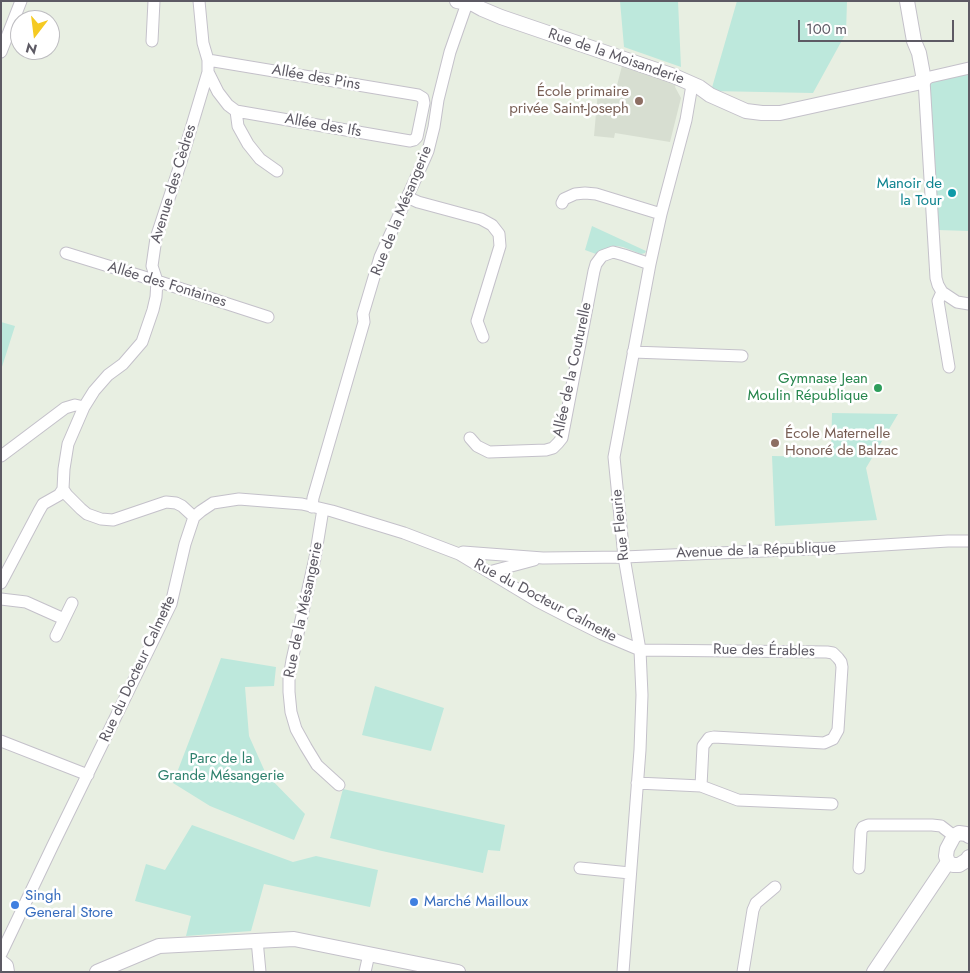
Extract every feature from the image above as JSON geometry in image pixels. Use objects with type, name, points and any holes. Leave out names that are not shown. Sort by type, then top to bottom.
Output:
[{"type":"street","points":[[1,52],[21,1]]},
{"type":"street","points":[[152,41],[154,1]]},
{"type":"street","name":"Avenue des Cèdres","points":[[63,489],[68,444],[84,407],[94,391],[108,375],[123,364],[142,342],[153,310],[157,280],[152,266],[156,238],[208,72],[208,60],[203,43],[198,1]]},
{"type":"street","points":[[907,1],[914,41],[919,53],[924,80],[936,278],[942,292],[957,302],[969,304]]},
{"type":"street","name":"Rue de la Moisanderie","points":[[463,2],[473,4],[501,18],[674,76],[746,111],[780,113],[917,83],[930,77],[969,68]]},
{"type":"street","name":"Rue de la Mésangerie","points":[[339,785],[317,765],[296,729],[291,712],[289,692],[292,660],[315,558],[318,508],[313,498],[364,322],[363,314],[380,257],[428,150],[438,100],[450,52],[456,38],[463,2]]},
{"type":"street","name":"Allée des Pins","points":[[208,60],[418,95],[423,98]]},
{"type":"street","points":[[208,72],[218,92],[228,105],[236,111],[238,126],[248,144],[260,159],[277,171]]},
{"type":"street","name":"Rue Fleurie","points":[[623,972],[640,750],[642,695],[640,650],[624,557],[614,456],[650,264],[686,120],[692,85]]},
{"type":"street","name":"Allée des Ifs","points":[[236,111],[414,140],[417,136],[424,103],[423,98]]},
{"type":"street","points":[[562,204],[564,199],[574,194],[596,194],[661,214]]},
{"type":"street","points":[[408,197],[418,202],[481,219],[492,225],[499,234],[500,246],[477,321],[483,337]]},
{"type":"street","name":"Allée de la Couturelle","points":[[470,438],[476,446],[489,452],[546,450],[553,448],[562,438],[596,264],[602,256],[613,252],[650,264]]},
{"type":"street","name":"Allée des Fontaines","points":[[66,253],[157,280],[268,317]]},
{"type":"street","points":[[942,292],[938,301],[949,367]]},
{"type":"street","points":[[633,352],[742,356]]},
{"type":"street","points":[[1,456],[65,408],[75,405],[84,407]]},
{"type":"street","points":[[1,583],[43,504],[59,495],[63,489],[80,509],[101,519],[113,520],[166,502],[182,506],[194,517]]},
{"type":"street","name":"Rue du Docteur Calmette","points":[[1,954],[171,604],[185,544],[194,517],[213,503],[239,499],[285,502],[318,508],[404,533],[459,554],[537,601],[602,634],[640,650]]},
{"type":"street","name":"Avenue de la République","points":[[459,554],[463,552],[543,558],[624,557],[969,541]]},
{"type":"street","name":"Avenue de la République","points":[[490,572],[543,558]]},
{"type":"street","points":[[1,599],[26,602],[64,619]]},
{"type":"street","points":[[56,636],[72,603]]},
{"type":"street","name":"Rue des Érables","points":[[640,650],[827,652],[833,653],[841,662],[838,730],[833,739],[824,743],[709,738],[703,746],[701,786]]},
{"type":"street","points":[[1,742],[88,775]]},
{"type":"street","points":[[637,783],[701,786],[738,800],[832,804]]},
{"type":"street","points":[[858,868],[861,831],[863,827],[868,825],[932,825],[964,833]]},
{"type":"street","points":[[964,833],[950,841],[946,856],[948,862],[954,865],[958,865],[968,859]]},
{"type":"street","points":[[874,972],[948,862]]},
{"type":"street","points":[[580,868],[630,873]]},
{"type":"street","points":[[743,972],[753,910],[756,903],[775,887]]},
{"type":"street","points":[[97,972],[121,967],[159,946],[294,939],[458,972]]},
{"type":"street","points":[[257,940],[260,972]]},
{"type":"street","points":[[365,972],[369,954]]},
{"type":"street","points":[[1,962],[6,966],[7,972]]},
{"type":"shaded area","name":"École primaire privée Saint-Joseph","points":[[623,62],[677,81],[675,87],[681,98],[670,142],[615,133],[614,138],[594,136],[598,91],[615,93]]},
{"type":"green space","points":[[620,1],[678,1],[681,67],[624,47]]},
{"type":"green space","points":[[737,1],[847,1],[846,33],[813,93],[711,91]]},
{"type":"green space","points":[[969,74],[969,231],[938,230],[928,83]]},
{"type":"green space","points":[[592,226],[646,251],[641,254],[617,246],[610,247],[596,254],[585,250]]},
{"type":"green space","points":[[1,322],[15,326],[1,370]]},
{"type":"green space","points":[[832,413],[898,414],[866,468],[877,520],[775,526],[772,456],[831,457]]},
{"type":"green space","name":"Parc de la Grande Mésangerie","points":[[221,658],[276,667],[274,686],[245,687],[249,736],[266,774],[305,814],[294,840],[210,806],[173,783]]},
{"type":"green space","points":[[375,686],[444,708],[431,751],[362,735]]},
{"type":"green space","points":[[343,789],[505,825],[500,851],[488,850],[483,873],[330,838]]},
{"type":"green space","points":[[192,825],[293,862],[316,856],[378,870],[370,907],[264,884],[251,931],[186,936],[191,916],[135,901],[146,864],[165,870]]},
{"type":"place","name":"École primaire privée Saint-Joseph","points":[[639,101]]},
{"type":"place","name":"Manoir de la Tour","points":[[952,193]]},
{"type":"place","name":"Gymnase Jean Moulin République","points":[[878,388]]},
{"type":"place","name":"École Maternelle Honoré de Balzac","points":[[775,443]]},
{"type":"place","name":"Marché Mailloux","points":[[414,902]]},
{"type":"place","name":"Singh General Store","points":[[15,905]]}]
